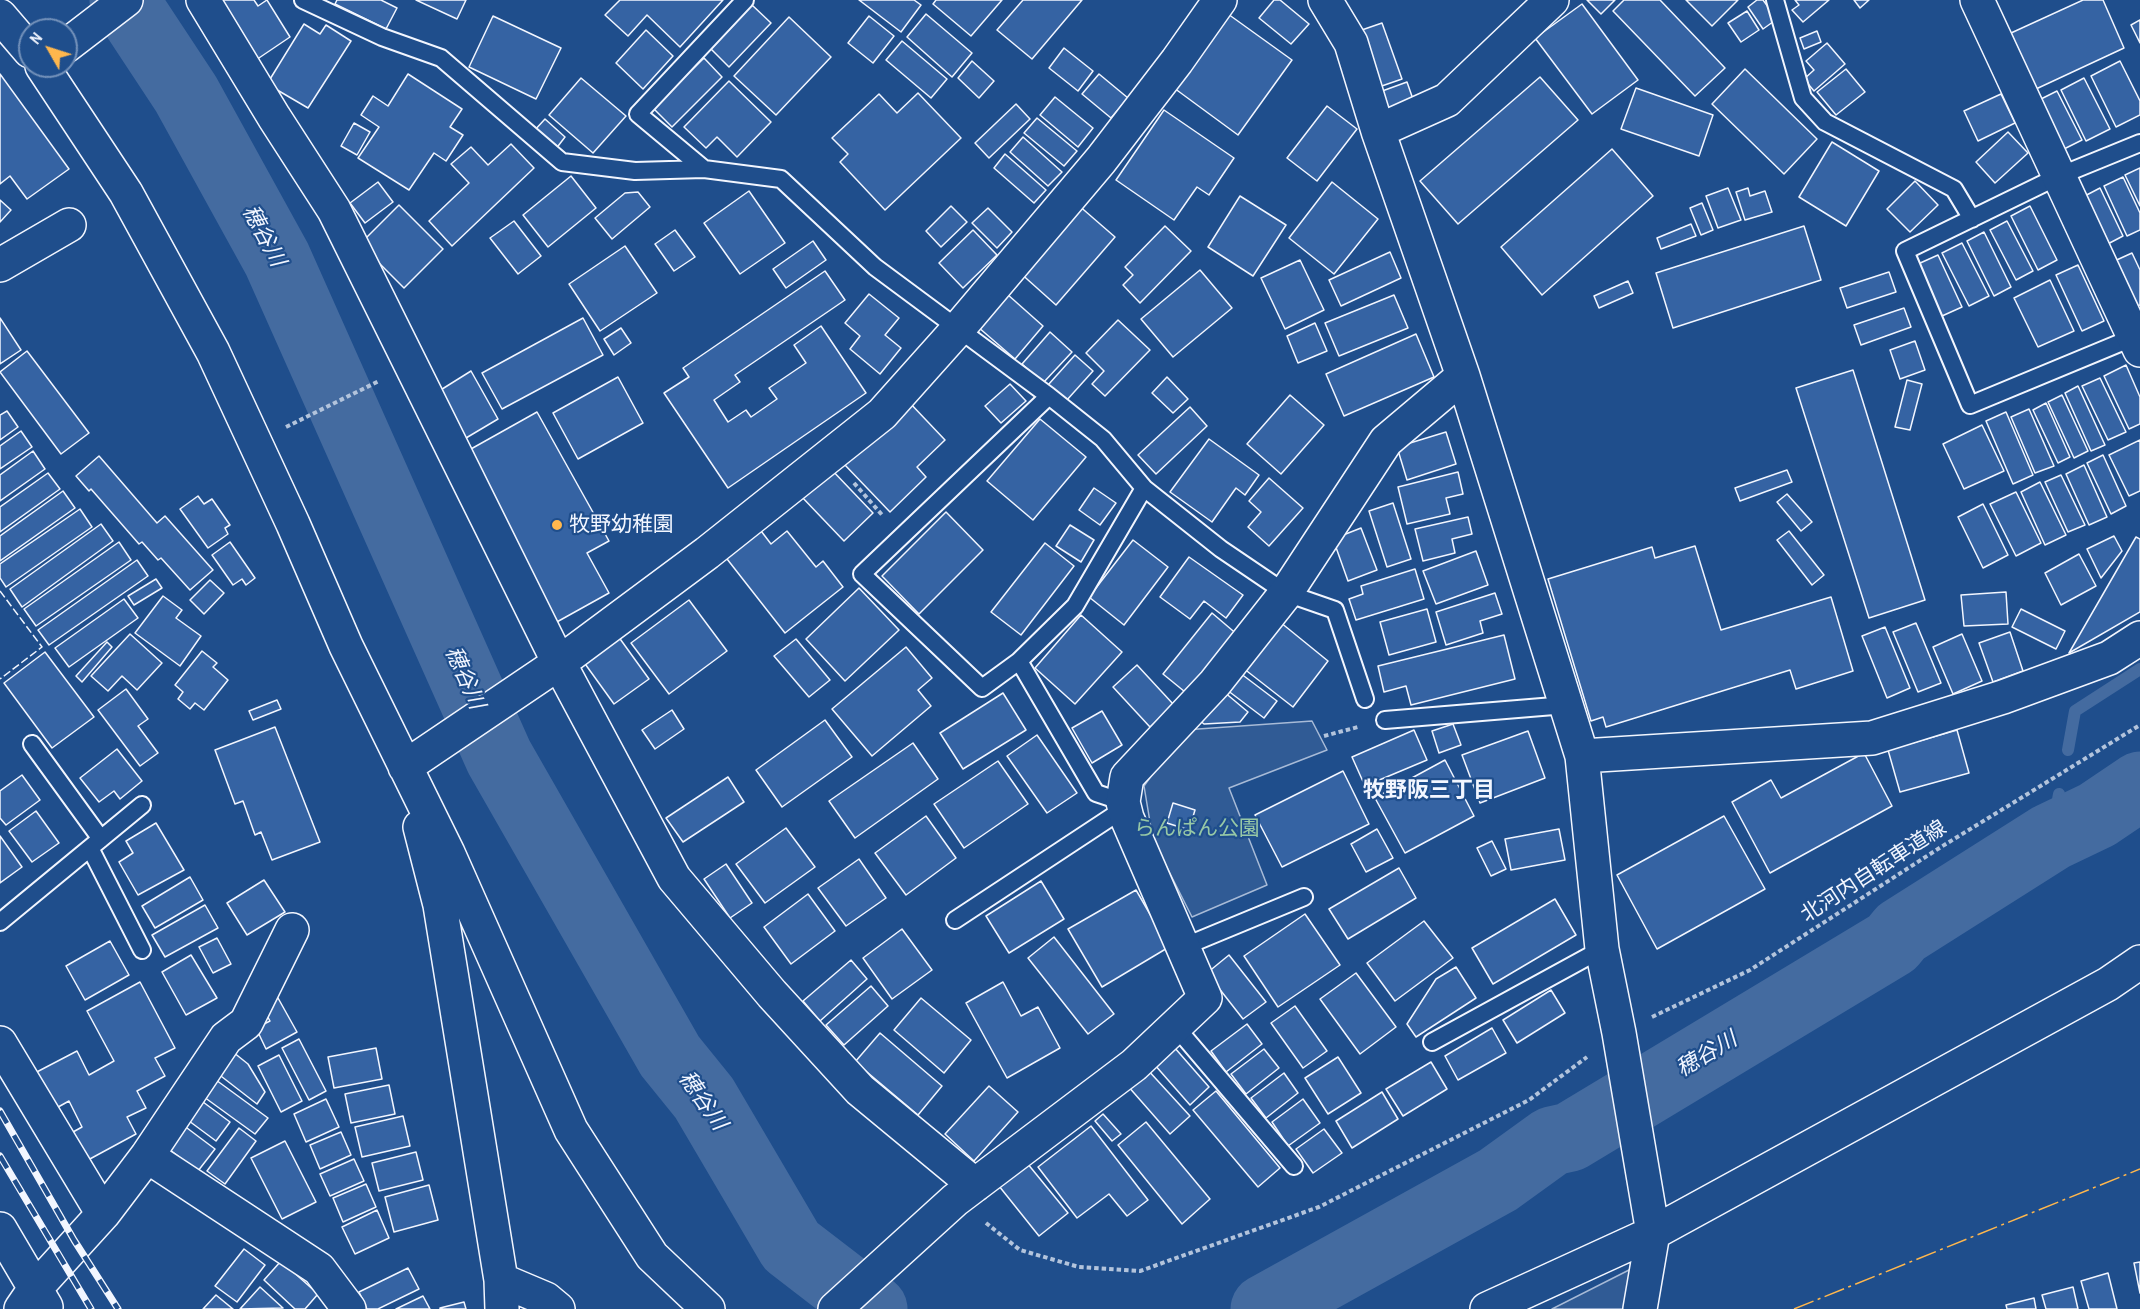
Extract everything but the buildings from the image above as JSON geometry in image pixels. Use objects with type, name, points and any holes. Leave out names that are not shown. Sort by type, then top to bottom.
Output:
[{"type":"street","points":[[78,37],[126,0]]},
{"type":"street","points":[[203,0],[334,210],[555,665],[674,878],[772,994],[860,1090],[965,1193]]},
{"type":"street","points":[[413,762],[555,665],[707,553],[882,414],[958,329],[1101,160],[1177,61],[1220,0]]},
{"type":"street","points":[[1324,0],[1351,43],[1378,131],[1463,376],[1582,756],[1602,949],[1619,1033],[1653,1233],[1640,1309]]},
{"type":"street","points":[[1378,131],[1447,100],[1551,0]]},
{"type":"street","points":[[1977,0],[2138,341]]},
{"type":"street","points":[[0,16],[18,37]]},
{"type":"street","points":[[50,78],[126,193],[213,352],[293,524],[346,646],[413,762],[448,853],[571,1130],[652,1256],[708,1309]]},
{"type":"street","points":[[0,265],[69,225]]},
{"type":"street","points":[[835,1309],[965,1193],[1134,1065],[1205,998],[1127,818],[1124,805],[1127,777],[1215,683],[1286,593],[1386,441],[1463,376]]},
{"type":"street","points":[[1582,756],[1872,738],[2003,697],[2109,658],[2140,638]]},
{"type":"street","points":[[413,762],[440,905],[502,1295],[546,1299],[558,1309]]},
{"type":"street","points":[[0,1229],[34,1303],[147,1156],[226,1038],[246,1023],[292,930]]},
{"type":"street","points":[[1487,1309],[1653,1233],[2108,984],[2140,962]]},
{"type":"street","points":[[0,1043],[103,1214]]},
{"type":"street","points":[[147,1156],[319,1269],[342,1306]]},
{"type":"lane","points":[[303,0],[382,38],[441,58],[562,162],[635,171],[704,169],[781,179],[875,267],[1049,396],[1103,439],[1144,488],[1221,549],[1286,593],[1335,610],[1365,699]]},
{"type":"lane","points":[[704,169],[638,114],[745,0]]},
{"type":"lane","points":[[1775,0],[1803,98],[1825,122],[1954,189],[1972,219]]},
{"type":"lane","points":[[2138,341],[1970,405],[1905,251],[2059,176],[2140,143]]},
{"type":"lane","points":[[1049,396],[862,574],[982,688],[1019,661],[1075,606],[1144,488]]},
{"type":"lane","points":[[1019,661],[1096,793],[1124,805]]},
{"type":"lane","points":[[1385,720],[1566,705]]},
{"type":"lane","points":[[32,744],[95,844],[142,950]]},
{"type":"lane","points":[[0,922],[142,805]]},
{"type":"lane","points":[[955,920],[1124,805]]},
{"type":"lane","points":[[1183,947],[1304,897]]},
{"type":"lane","points":[[1432,1042],[1602,949]]},
{"type":"lane","points":[[1175,1026],[1294,1166]]},
{"type":"path","points":[[278,432],[389,376]]},
{"type":"path","points":[[830,455],[902,537]]},
{"type":"path","points":[[1324,736],[1385,720]]},
{"type":"path","name":"北河内自転車道線","points":[[1619,1033],[1750,970],[1941,847],[2140,725]]},
{"type":"green space","name":"らんぱん公園","points":[[1312,721],[1327,750],[1229,788],[1267,885],[1192,917],[1153,840],[1144,786],[1184,730]]},
{"type":"green space","points":[[1631,1269],[1625,1309],[1552,1309]]},
{"type":"waterway","name":"穂谷川","points":[[124,0],[186,94],[277,259],[499,757],[670,1056],[704,1098],[791,1246],[873,1309]]},
{"type":"waterway","points":[[2068,750],[2075,711],[2140,669]]},
{"type":"waterway","name":"穂谷川","points":[[1265,1309],[1498,1180],[1552,1141],[1570,1137],[1892,943],[1901,932],[2051,837],[2097,815],[2140,786]]},
{"type":"waterway","points":[[2051,837],[2059,794]]},
{"type":"railway","points":[[0,1111],[74,1240],[118,1309]]},
{"type":"railway","points":[[0,1156],[91,1309]]},
{"type":"fence","points":[[0,591],[42,647],[0,679]]},
{"type":"power","points":[[1794,1309],[2140,1169]]},
{"type":"place","name":"牧野幼稚園","points":[[557,525]]},
{"type":"district","name":"牧野阪三丁目","points":[[1429,791]]}]
